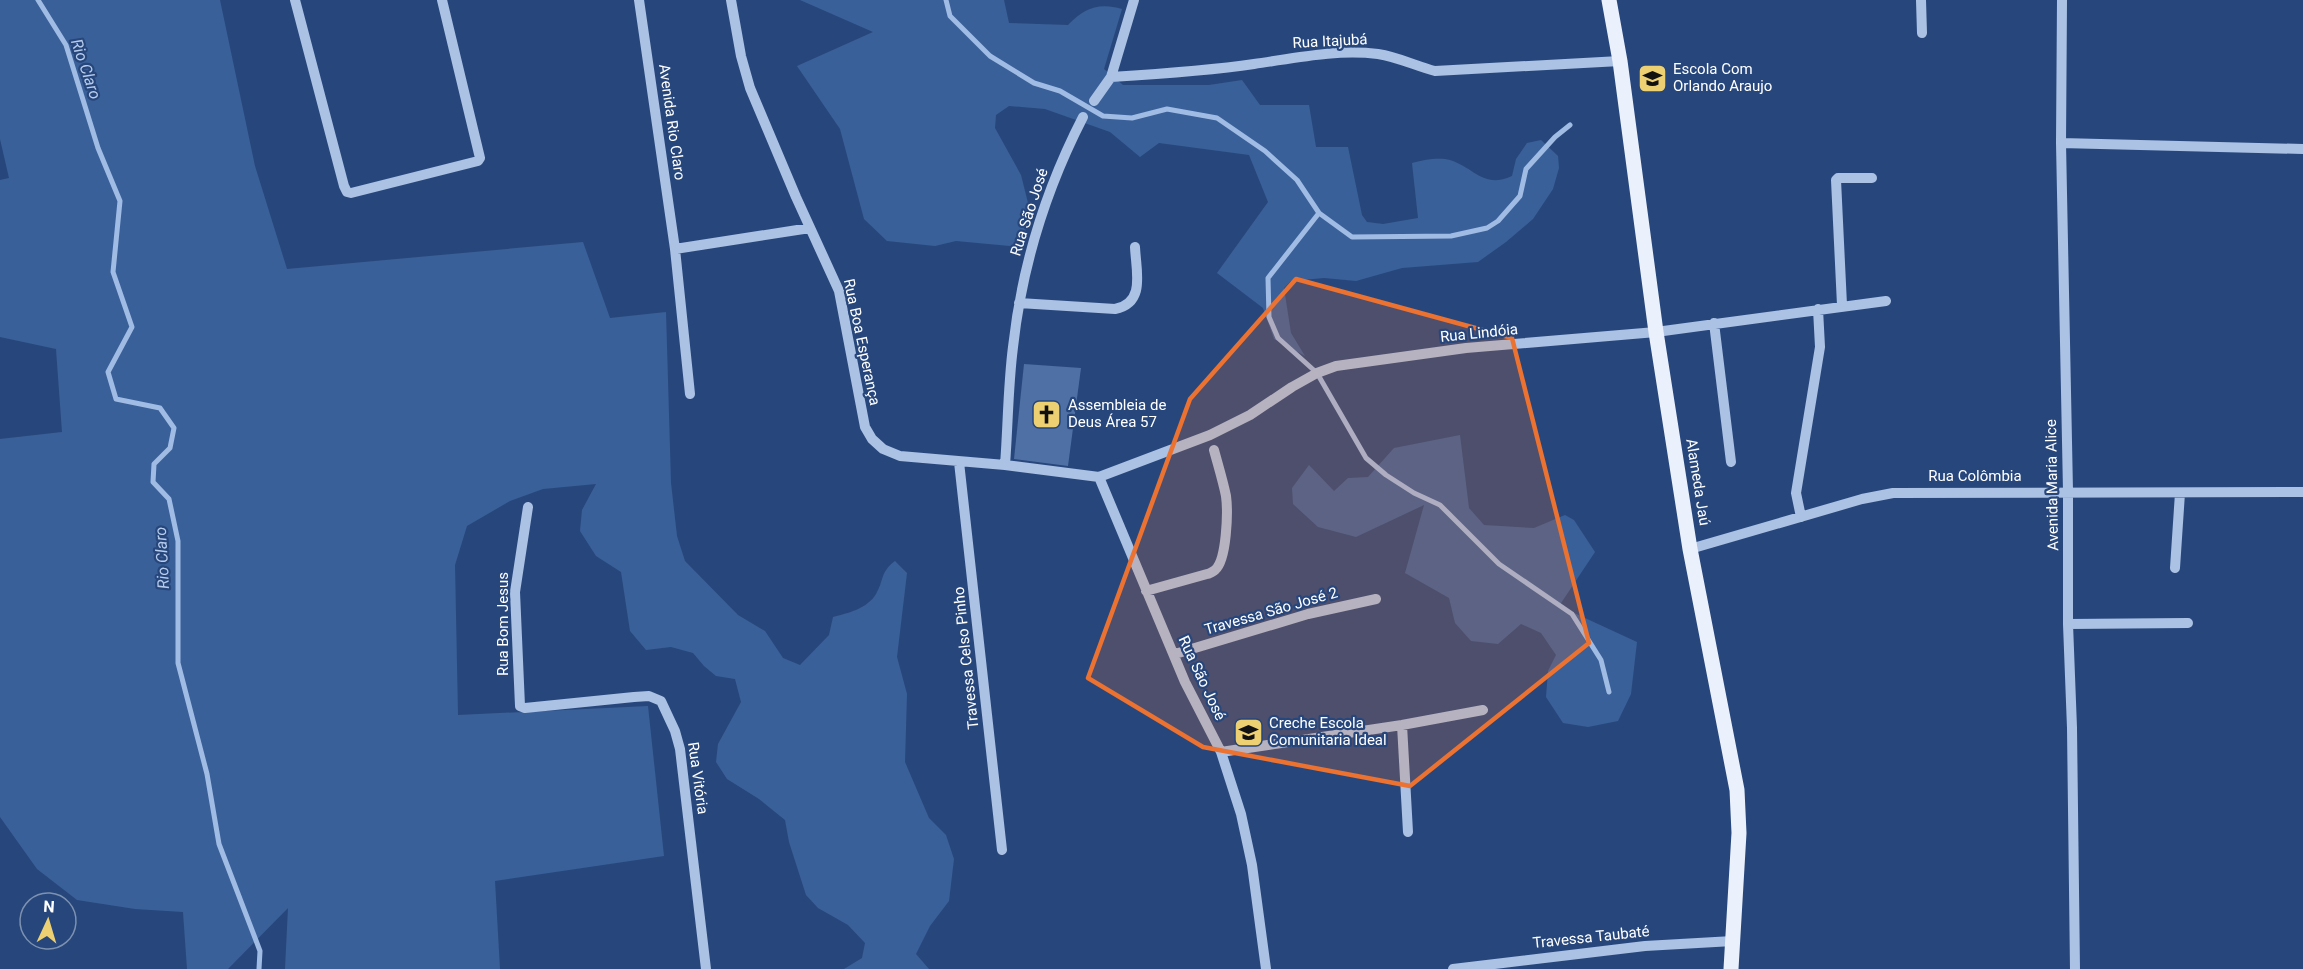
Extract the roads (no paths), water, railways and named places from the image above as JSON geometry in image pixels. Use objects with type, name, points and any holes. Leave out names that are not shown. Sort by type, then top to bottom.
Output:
[{"type":"main road","name":"Alameda Jaú","points":[[1609,0],[1620,61],[1656,332],[1690,549],[1737,790],[1738,833],[1731,969]]},
{"type":"street","points":[[295,0],[344,186],[347,192],[351,193],[475,164],[480,158],[442,0]]},
{"type":"street","name":"Avenida Rio Claro","points":[[639,0],[675,249],[690,394]]},
{"type":"street","name":"Rua Boa Esperança","points":[[731,0],[741,56],[750,88],[839,291],[865,427],[872,439],[883,449],[900,456],[1005,465],[1099,477]]},
{"type":"street","points":[[1095,101],[1112,77],[1134,0]]},
{"type":"street","points":[[1921,0],[1922,33]]},
{"type":"street","name":"Avenida Maria Alice","points":[[2062,0],[2061,143],[2075,969]]},
{"type":"street","name":"Rua Itajubá","points":[[1112,77],[1242,66],[1310,54],[1346,52],[1396,57],[1435,71],[1620,61]]},
{"type":"street","name":"Rua São José","points":[[1005,465],[1013,347],[1030,250],[1045,203],[1083,117]]},
{"type":"street","points":[[2061,143],[2303,150]]},
{"type":"street","points":[[1842,305],[1836,180],[1838,178],[1872,178]]},
{"type":"street","points":[[675,249],[810,228]]},
{"type":"street","points":[[1019,303],[1115,309],[1125,307],[1133,300],[1137,291],[1135,247]]},
{"type":"street","name":"Rua Lindóia","points":[[1099,477],[1210,435],[1251,415],[1317,373],[1336,366],[1466,348],[1656,332],[1842,305],[1887,301]]},
{"type":"street","points":[[1801,516],[1796,493],[1820,347],[1818,309]]},
{"type":"street","points":[[1714,323],[1731,462]]},
{"type":"street","points":[[1146,591],[1207,574],[1215,571],[1220,564],[1224,548],[1227,509],[1214,450]]},
{"type":"street","name":"Travessa Celso Pinho","points":[[959,462],[1002,850]]},
{"type":"street","name":"Rua São José","points":[[1099,477],[1185,682],[1221,752],[1241,814],[1252,865],[1266,969]]},
{"type":"street","name":"Rua Colômbia","points":[[1690,549],[1801,516],[1893,493],[2303,492]]},
{"type":"street","points":[[2175,568],[2180,493]]},
{"type":"street","name":"Rua Bom Jesus","points":[[520,706],[515,592],[528,507]]},
{"type":"street","name":"Travessa São José 2","points":[[1175,654],[1308,614],[1376,599]]},
{"type":"street","points":[[2068,624],[2188,623]]},
{"type":"street","name":"Rua Vitória","points":[[520,706],[525,708],[642,696],[650,696],[661,701],[675,731],[680,749],[706,969]]},
{"type":"street","points":[[1221,752],[1402,725],[1483,710]]},
{"type":"street","points":[[1402,725],[1408,832]]},
{"type":"street","name":"Travessa Taubaté","points":[[1453,969],[1634,947],[1733,941]]},
{"type":"waterway","name":"Rio Claro","points":[[38,0],[66,45],[98,148],[120,201],[113,272],[132,327],[108,372],[116,399],[160,408],[174,428],[170,448],[154,464],[153,482],[169,499],[178,541],[178,663],[207,774],[219,844],[260,951],[259,969]]},
{"type":"waterway","points":[[946,0],[950,16],[990,56],[1034,83],[1060,91],[1103,116],[1132,118],[1167,109],[1217,118],[1265,151],[1297,180],[1319,213],[1352,237],[1451,236],[1487,228],[1498,221],[1520,196],[1526,169],[1555,137],[1570,125]]},
{"type":"waterway","points":[[1319,213],[1268,278],[1269,317],[1278,338],[1317,373],[1366,458],[1386,475],[1414,493],[1440,505],[1499,564],[1572,614],[1601,660],[1609,692]]},
{"type":"place","name":"Escola Com Orlando Araujo","points":[[1652,78]]},
{"type":"place","name":"Assembleia de Deus Área 57","points":[[1047,414]]},
{"type":"place","name":"Creche Escola Comunitaria Ideal","points":[[1248,732]]}]
